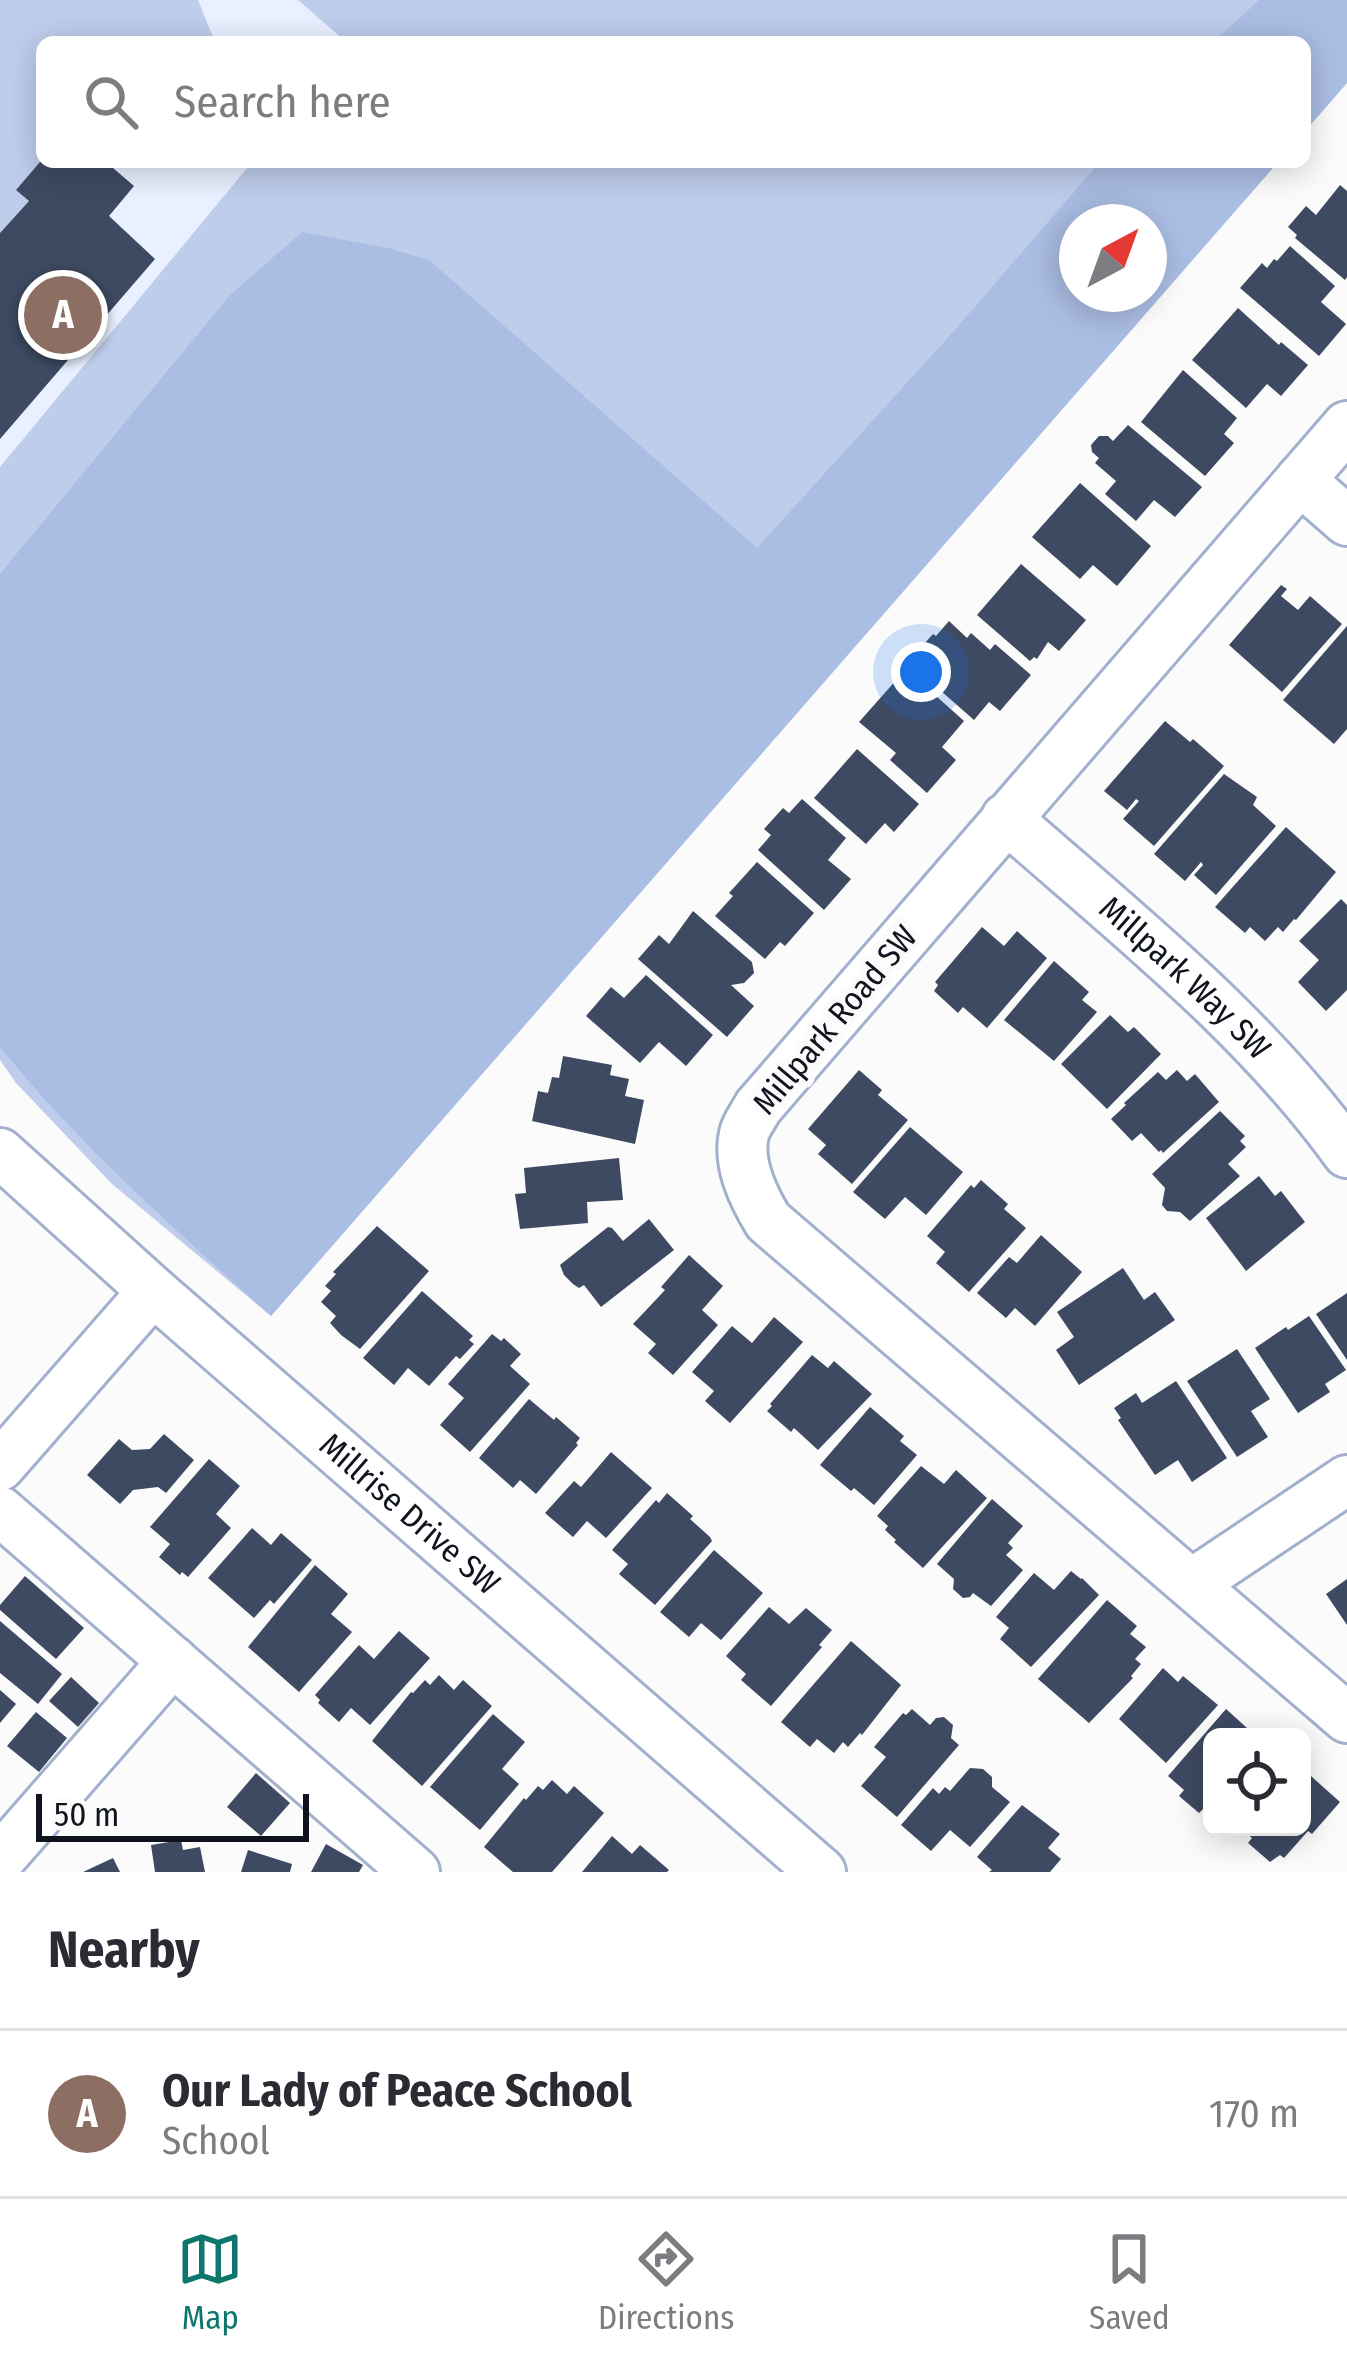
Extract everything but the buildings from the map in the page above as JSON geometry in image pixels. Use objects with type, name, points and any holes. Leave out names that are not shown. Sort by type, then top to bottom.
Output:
[{"type":"street","name":"Millpark Road SW","points":[[1347,426],[758,1107],[744,1132],[751,1193],[768,1221],[1347,1718]]},
{"type":"street","points":[[1300,480],[1347,521]]},
{"type":"street","name":"Millpark Way SW","points":[[1006,818],[1229,1015],[1312,1105],[1347,1153]]},
{"type":"street","name":"Millrise Drive SW","points":[[0,1153],[820,1872]]},
{"type":"street","points":[[0,1466],[153,1291]]},
{"type":"street","points":[[1193,1583],[1347,1480]]},
{"type":"street","points":[[0,1511],[415,1872]]},
{"type":"street","points":[[0,1859],[173,1661]]},
{"type":"shaded area","points":[[0,0],[298,0],[339,36],[36,36],[36,168],[247,168],[0,467]]},
{"type":"shaded area","points":[[0,0],[198,0],[213,36],[36,36],[36,167],[17,190],[29,201],[0,233]]},
{"type":"shaded area","points":[[298,0],[1347,0],[1347,83],[1311,124],[1311,36],[339,36]]},
{"type":"shaded area","points":[[1259,0],[1347,0],[1347,83],[1311,124],[1311,36],[1221,35]]},
{"type":"shaded area","points":[[247,168],[1273,168],[1167,289],[1167,204],[1059,204],[1059,312],[1147,312],[271,1316],[112,1184],[0,1060],[0,467]]},
{"type":"shaded area","points":[[1095,168],[1273,168],[1167,289],[1167,204],[1064,204]]},
{"type":"shaded area","points":[[1059,209],[1059,312],[1147,312],[271,1316],[96,1153],[0,1047],[0,574],[230,295],[302,232],[429,260],[757,548]]},
{"type":"place","name":"Our Lady of Peace School","points":[[63,315]]}]
